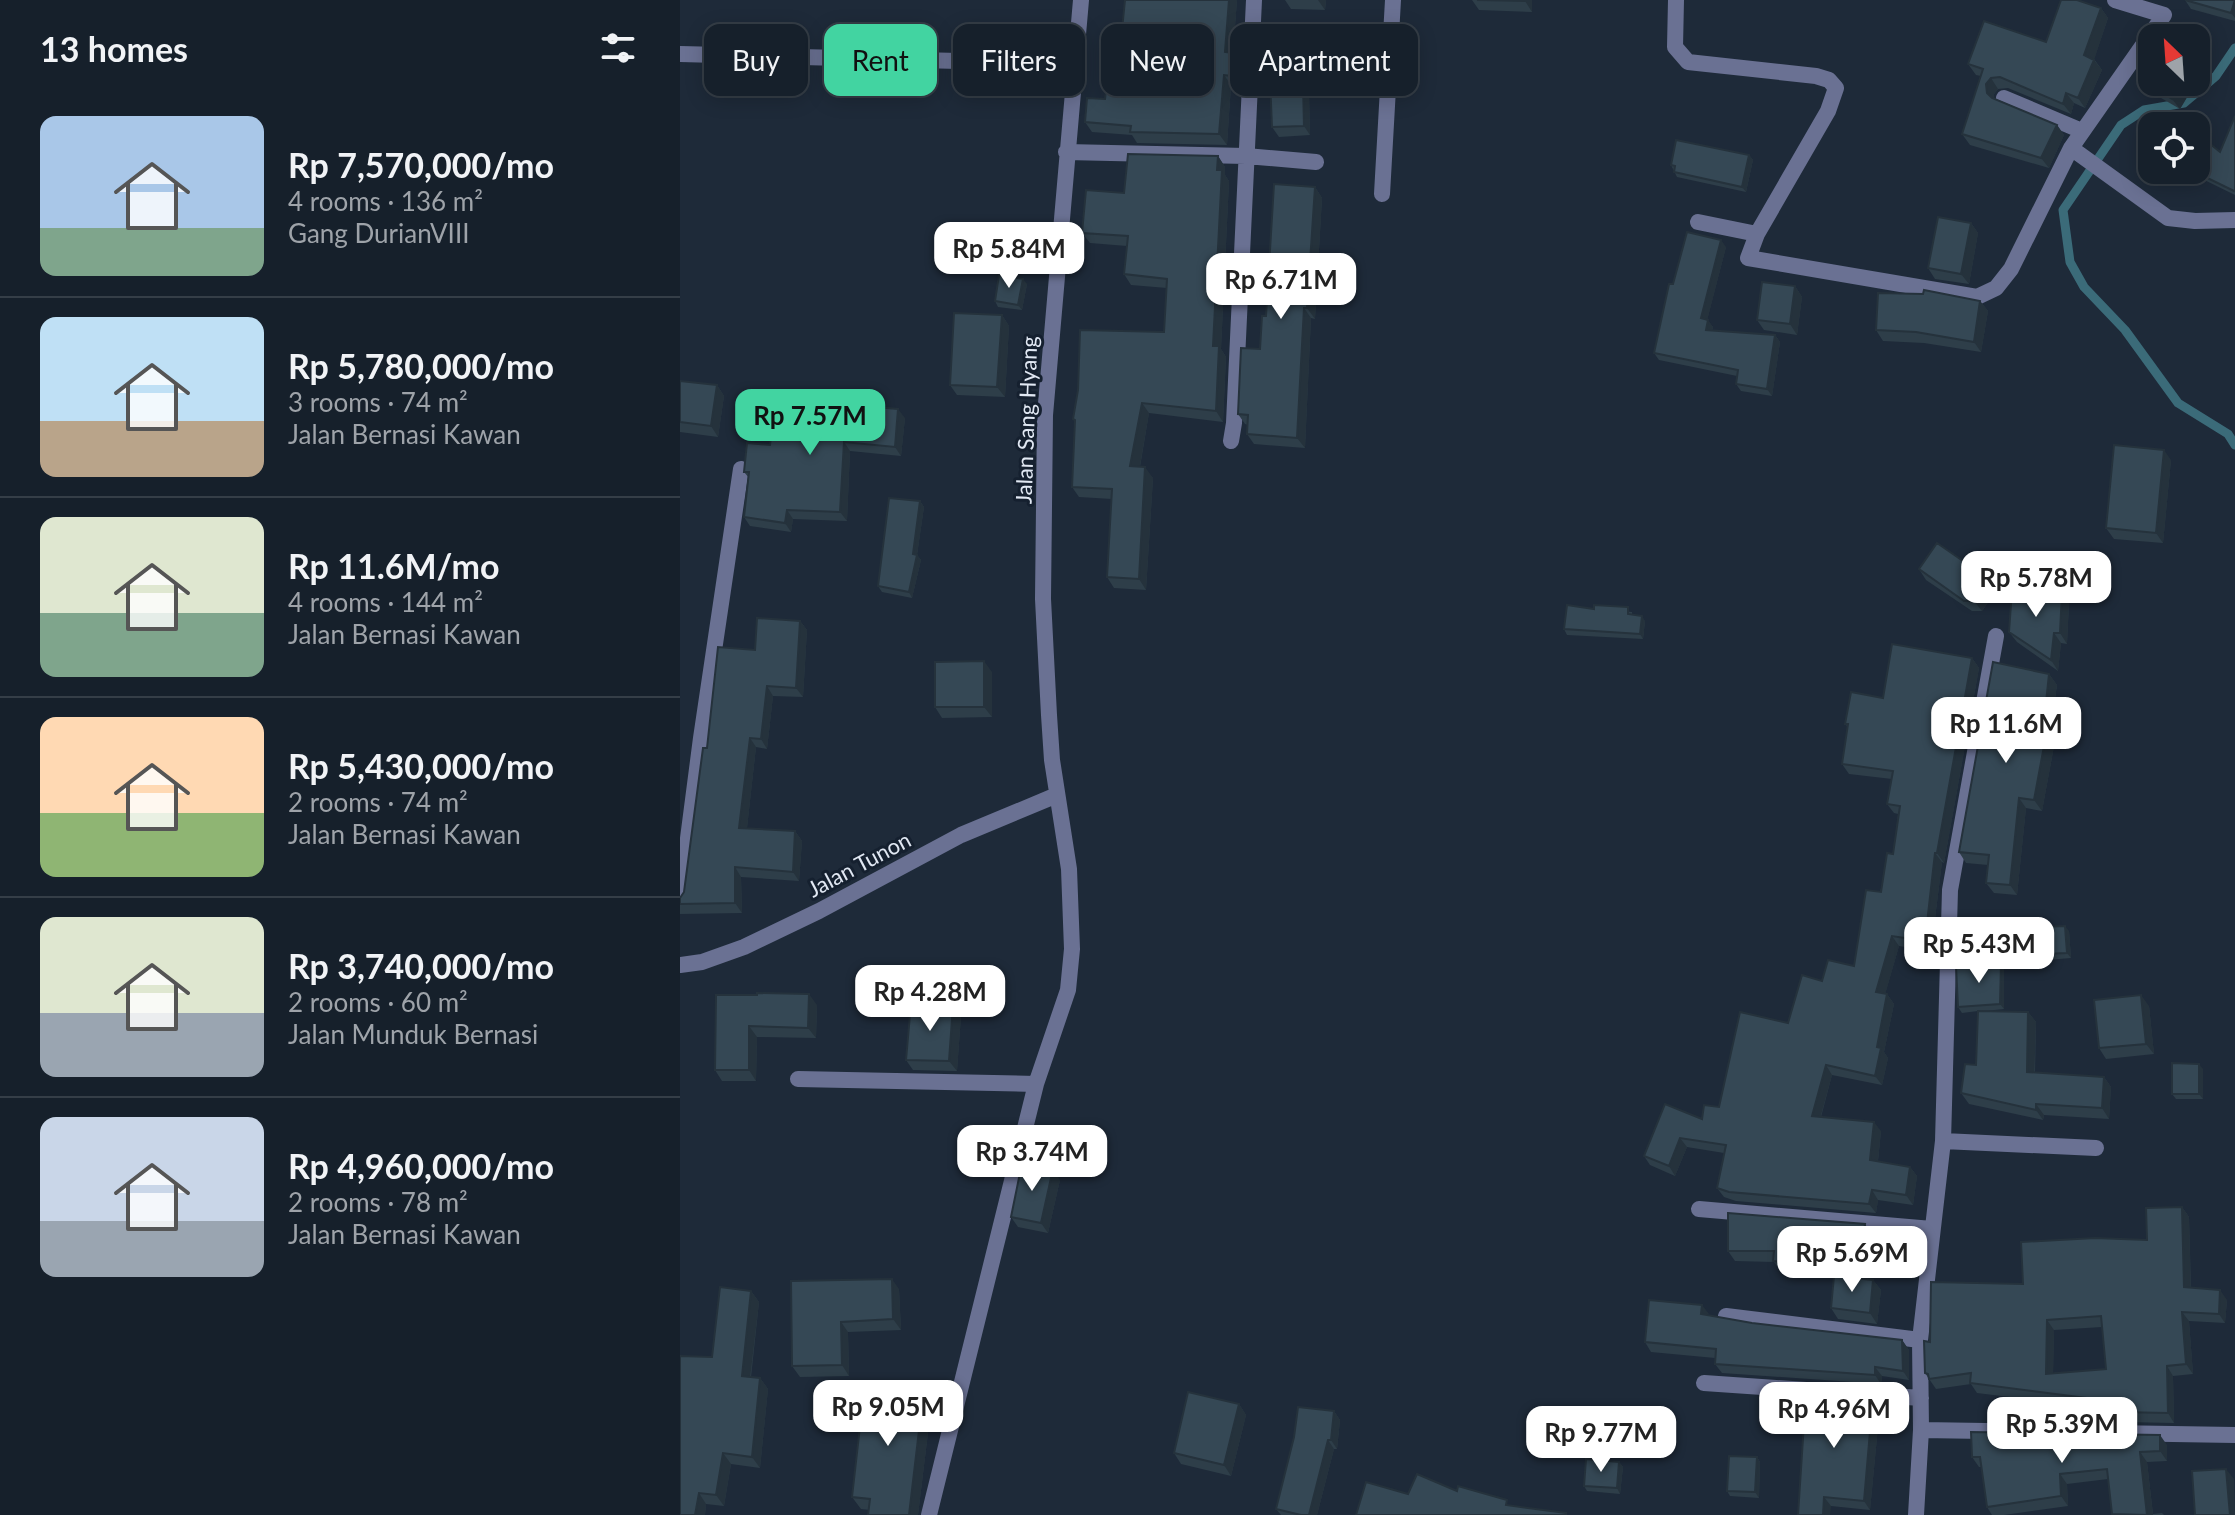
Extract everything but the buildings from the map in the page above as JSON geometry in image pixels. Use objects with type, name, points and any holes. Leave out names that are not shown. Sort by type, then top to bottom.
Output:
[{"type":"street","name":"Jalan Sang Hyang","points":[[1079,24],[1081,0]]},
{"type":"street","points":[[1231,441],[1254,0]]},
{"type":"street","points":[[1382,194],[1393,0]]},
{"type":"street","points":[[1676,0],[1675,47],[1688,62],[1816,76],[1829,80],[1836,88],[1828,111],[1757,234],[1748,258],[1977,297],[1996,288],[2011,269],[2077,152],[2082,131],[2167,8],[2115,0]]},
{"type":"street","points":[[680,54],[953,61]]},
{"type":"street","name":"Jalan Sang Hyang","points":[[929,1515],[1036,1084],[1068,990],[1072,949],[1069,869],[1052,760],[1043,599],[1045,415],[1072,96]]},
{"type":"street","points":[[2004,98],[2082,131]]},
{"type":"street","points":[[1066,152],[1246,156],[1316,162]]},
{"type":"street","points":[[2077,152],[2168,218],[2235,220]]},
{"type":"street","points":[[1698,222],[1757,234]]},
{"type":"street","points":[[680,900],[741,469]]},
{"type":"street","points":[[1916,1515],[1921,1430],[1920,1340],[1943,1141],[1950,890],[1996,636]]},
{"type":"street","name":"Jalan Tunon","points":[[680,965],[702,962],[744,947],[819,911],[961,835],[1057,795]]},
{"type":"street","points":[[798,1079],[1036,1084]]},
{"type":"street","points":[[1943,1141],[2096,1148]]},
{"type":"street","points":[[1699,1209],[1932,1229]]},
{"type":"street","points":[[1726,1316],[1920,1340]]},
{"type":"street","points":[[1704,1383],[1921,1398]]},
{"type":"street","points":[[1921,1430],[2235,1435]]},
{"type":"waterway","points":[[2235,48],[2216,76],[2184,103],[2144,110],[2121,125],[2063,210],[2070,262],[2084,287],[2125,330],[2178,403],[2228,434],[2235,445]]}]
